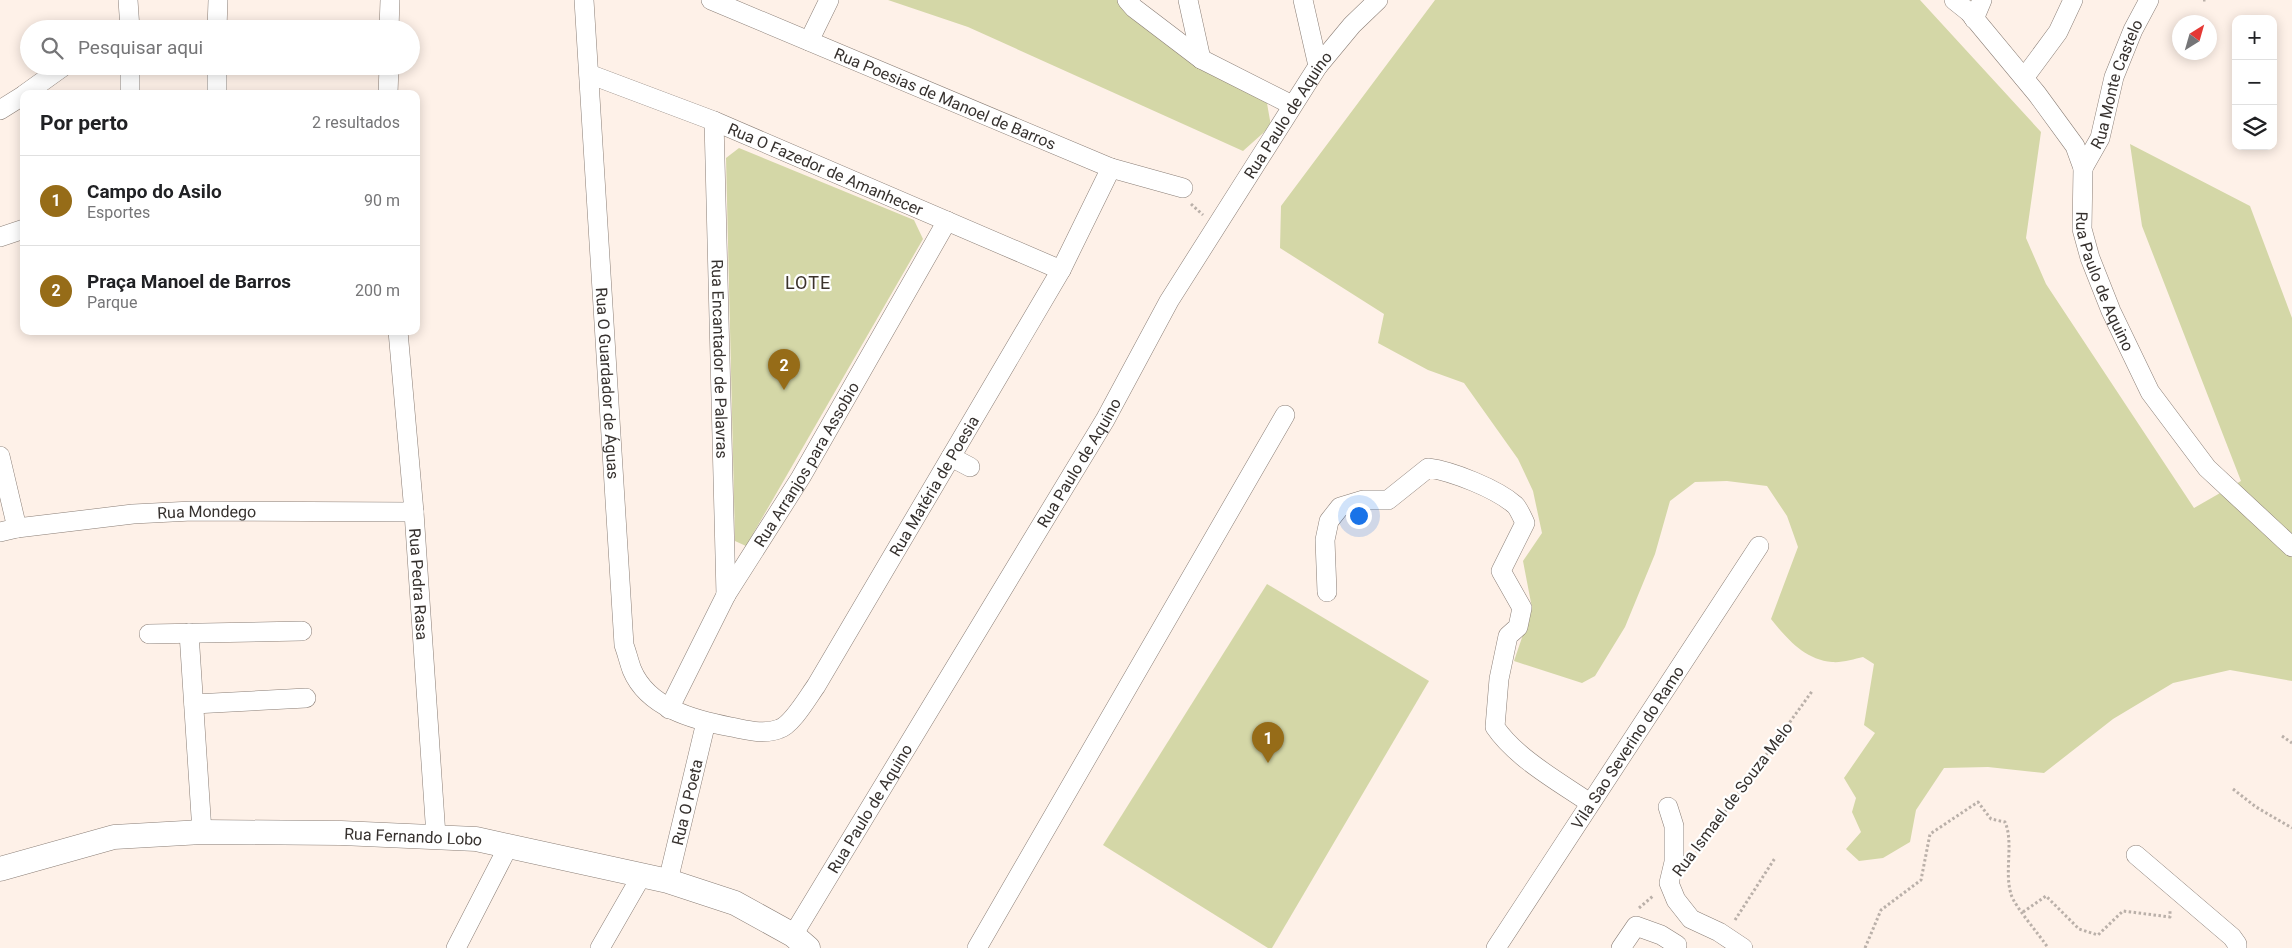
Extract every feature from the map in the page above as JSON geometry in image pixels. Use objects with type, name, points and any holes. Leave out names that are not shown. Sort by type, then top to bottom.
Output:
[{"type":"main road","name":"Rua Fernando Lobo","points":[[0,870],[114,837],[202,832],[436,836],[476,839],[668,881],[735,903],[801,941]]},
{"type":"street","points":[[126,20],[128,0]]},
{"type":"street","points":[[218,0],[218,20]]},
{"type":"street","points":[[389,20],[390,0]]},
{"type":"street","name":"Rua O Guardador de Águas","points":[[584,0],[624,644],[632,671],[648,693],[669,709],[706,722]]},
{"type":"street","name":"Rua Poesias de Manoel de Barros","points":[[711,0],[1111,168],[1183,188]]},
{"type":"street","points":[[809,41],[829,0]]},
{"type":"street","points":[[1127,0],[1134,8],[1201,59],[1292,105]]},
{"type":"street","points":[[1188,0],[1201,59]]},
{"type":"street","points":[[1303,0],[1318,66]]},
{"type":"street","name":"Rua Paulo de Aquino","points":[[801,941],[1105,420],[1169,301],[1318,66],[1352,25],[1378,0]]},
{"type":"street","name":"Rua Paulo de Aquino","points":[[1954,0],[1974,19],[2024,78],[2067,132],[2075,146],[2083,168],[2082,229],[2090,258],[2111,311],[2150,392],[2207,468],[2292,547]]},
{"type":"street","points":[[1974,19],[1982,0]]},
{"type":"street","points":[[2024,78],[2058,32],[2074,0]]},
{"type":"street","name":"Rua Monte Castelo","points":[[2083,168],[2100,138],[2114,76],[2133,30],[2149,0]]},
{"type":"street","name":"Rua O Fazedor de Amanhecer","points":[[589,74],[714,122],[1061,270]]},
{"type":"street","points":[[30,90],[51,75]]},
{"type":"street","points":[[130,75],[130,90]]},
{"type":"street","points":[[217,75],[218,90]]},
{"type":"street","points":[[388,90],[389,75]]},
{"type":"street","points":[[0,110],[20,97]]},
{"type":"street","name":"Rua Encantador de Palavras","points":[[714,122],[726,595]]},
{"type":"street","name":"Rua Matéria de Poesia","points":[[706,722],[762,733],[782,729],[799,711],[816,686],[1061,270],[1111,168]]},
{"type":"street","name":"Rua Arranjos para Assobio","points":[[669,709],[726,595],[801,478],[947,221]]},
{"type":"street","points":[[0,237],[20,230]]},
{"type":"street","name":"Rua Pedra Rasa","points":[[398,335],[414,512],[436,836]]},
{"type":"street","points":[[977,948],[1285,415]]},
{"type":"street","points":[[0,456],[8,530]]},
{"type":"street","points":[[951,457],[970,468]]},
{"type":"street","points":[[1327,592],[1325,540],[1329,521],[1340,507],[1363,500],[1388,500],[1428,468],[1448,471],[1488,490],[1515,506],[1524,523],[1501,571],[1522,608],[1518,627],[1508,636],[1499,678],[1494,727],[1502,738],[1544,771],[1590,803]]},
{"type":"street","name":"Rua Mondego","points":[[8,530],[133,514],[192,510],[414,512]]},
{"type":"street","name":"Vila Sao Severino do Ramo","points":[[1496,948],[1759,546]]},
{"type":"street","points":[[149,634],[302,631]]},
{"type":"street","points":[[189,633],[202,832]]},
{"type":"street","points":[[194,704],[306,698]]},
{"type":"street","name":"Rua O Poeta","points":[[668,881],[706,722]]},
{"type":"street","points":[[1668,807],[1674,826],[1674,862],[1669,882],[1676,900],[1691,919],[1725,936],[1743,948]]},
{"type":"street","points":[[456,948],[509,845]]},
{"type":"street","points":[[2136,855],[2232,937],[2237,944],[2237,948]]},
{"type":"street","points":[[600,948],[642,875]]},
{"type":"street","points":[[1622,948],[1636,926],[1661,935],[1676,946],[1691,919]]},
{"type":"path","points":[[2203,0],[2208,0]]},
{"type":"path","points":[[1183,188],[1190,203],[1218,225]]},
{"type":"path","name":"Rua Ismael de Souza Melo","points":[[1692,858],[1812,690]]},
{"type":"path","points":[[2282,736],[2292,743]]},
{"type":"path","points":[[2233,789],[2256,807],[2292,828]]},
{"type":"path","points":[[1865,948],[1881,910],[1920,880],[1930,834],[1978,802],[1991,820],[2005,822],[2008,829],[2007,867],[2011,896],[2048,948]]},
{"type":"path","points":[[1725,936],[1775,858]]},
{"type":"path","name":"Rua Ismael de Souza Melo","points":[[1636,926],[1635,912],[1669,882]]},
{"type":"path","points":[[2023,912],[2046,896],[2079,929],[2098,934],[2123,911],[2170,917],[2169,912],[2176,898],[2182,894]]},
{"type":"green space","points":[[888,0],[1127,0],[1265,92],[1271,126],[1243,151],[968,27]]},
{"type":"green space","points":[[1435,0],[1920,0],[2041,132],[2026,238],[2046,284],[2194,508],[2241,481],[2142,226],[2130,144],[2250,206],[2292,318],[2292,681],[2230,670],[2173,683],[2113,719],[2044,773],[1988,767],[1944,768],[1916,810],[1910,842],[1883,858],[1859,861],[1846,849],[1861,832],[1852,812],[1856,798],[1844,778],[1875,733],[1864,725],[1874,664],[1863,657],[1836,662],[1813,657],[1790,641],[1771,619],[1798,547],[1787,516],[1767,486],[1727,481],[1695,482],[1670,501],[1655,554],[1625,627],[1595,676],[1582,683],[1514,661],[1532,608],[1523,561],[1542,533],[1533,491],[1518,459],[1464,383],[1428,370],[1378,343],[1384,314],[1280,248],[1281,206]]},
{"type":"green space","points":[[739,148],[914,220],[923,239],[746,546],[735,541],[726,158]]},
{"type":"green space","points":[[1267,584],[1429,681],[1272,948],[1268,948],[1103,845]]},
{"type":"place","name":"Praça Manoel de Barros","points":[[784,390]]},
{"type":"place","name":"Campo do Asilo","points":[[1268,763]]},
{"type":"district","name":"LOTE","points":[[808,283]]}]
